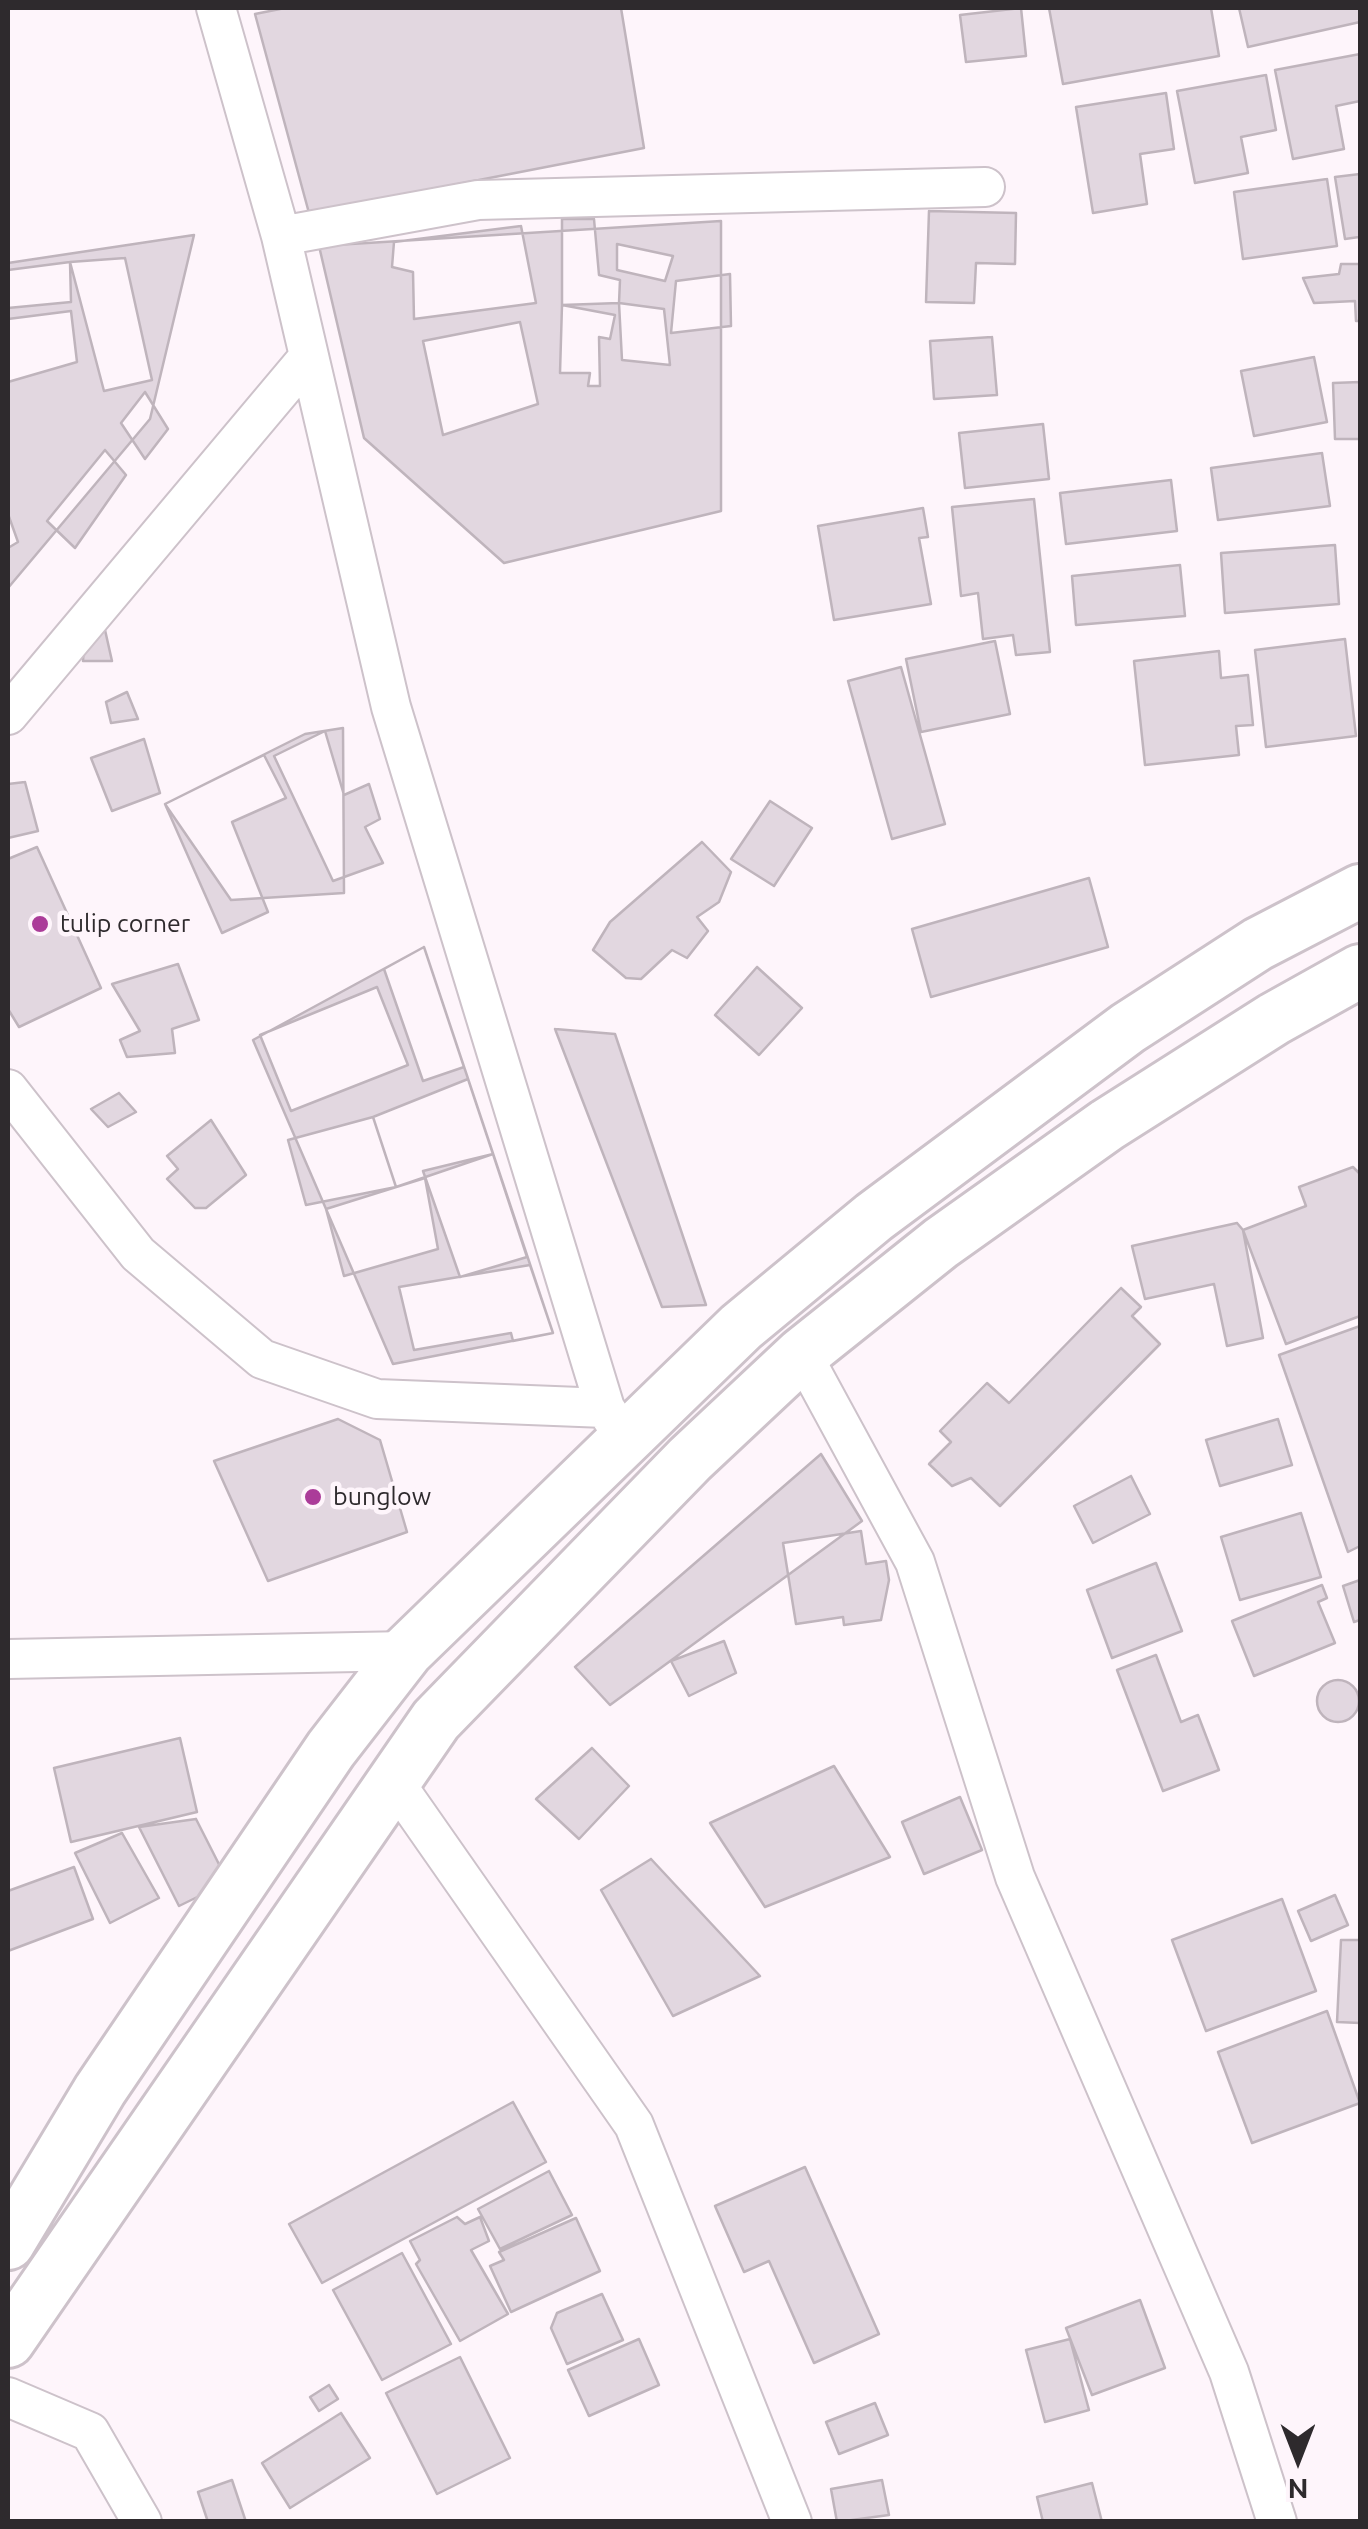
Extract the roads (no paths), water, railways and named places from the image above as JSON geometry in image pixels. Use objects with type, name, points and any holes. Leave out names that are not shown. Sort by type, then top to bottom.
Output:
[{"type":"main road","points":[[8,2243],[100,2090],[331,1749],[406,1651],[615,1422],[741,1328],[844,1241],[1064,1075],[1258,944],[1360,891]]},
{"type":"main road","points":[[8,2340],[436,1720],[690,1459],[802,1354],[941,1242],[1107,1124],[1274,1019],[1360,972]]},
{"type":"street","points":[[8,1089],[138,1254],[262,1359],[377,1399],[615,1422],[391,707],[281,236],[216,8]]},
{"type":"street","points":[[281,236],[478,200],[985,187]]},
{"type":"street","points":[[8,715],[307,359]]},
{"type":"street","points":[[802,1354],[915,1562],[1015,1877],[1229,2372],[1276,2522]]},
{"type":"street","points":[[8,1659],[406,1651]]},
{"type":"street","points":[[393,1780],[634,2125],[792,2522]]},
{"type":"street","points":[[8,2396],[90,2432],[142,2522]]},
{"type":"place","name":"tulip corner","points":[[40,924]]},
{"type":"place","name":"bunglow","points":[[313,1497]]}]
